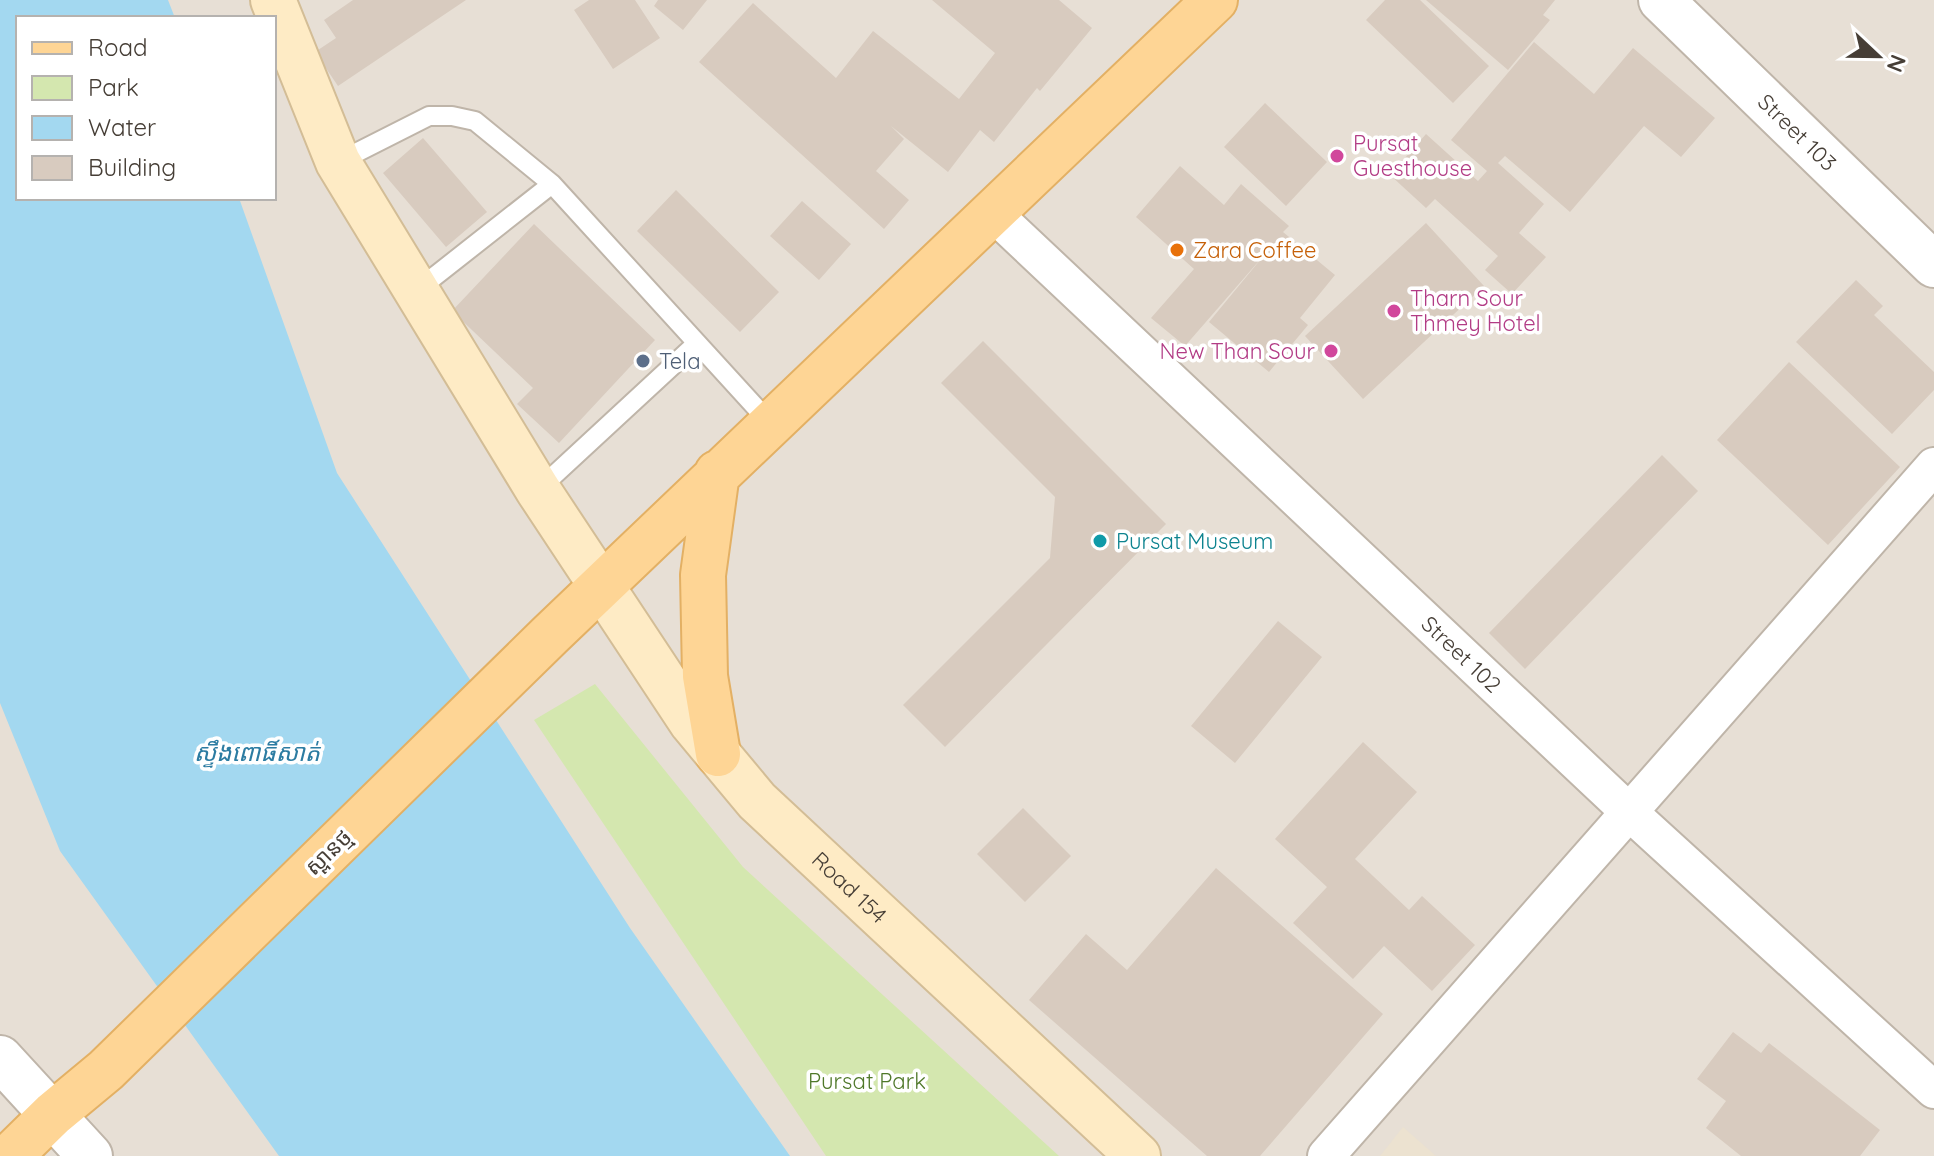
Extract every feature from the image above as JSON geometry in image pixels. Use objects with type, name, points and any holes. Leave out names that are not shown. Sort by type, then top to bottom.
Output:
[{"type":"main road","name":"Road 154","points":[[273,0],[338,162],[538,490],[692,723],[757,801],[1138,1156]]},
{"type":"main road","name":"ស្ពានថ្ម","points":[[10,1156],[53,1114],[106,1070],[717,473],[994,214],[1215,0]]},
{"type":"main road","points":[[717,473],[703,575],[705,676],[718,754]]},
{"type":"street","name":"Street 103","points":[[1661,0],[1934,265]]},
{"type":"street","name":"Street 102","points":[[994,214],[1628,811],[1934,1090]]},
{"type":"street","points":[[1326,1156],[1934,466]]},
{"type":"street","points":[[0,1058],[90,1156]]},
{"type":"lane","points":[[338,162],[429,116],[452,116],[475,121],[552,184],[771,424]]},
{"type":"lane","points":[[416,291],[552,184]]},
{"type":"lane","points":[[538,490],[697,343]]},
{"type":"shaded area","points":[[0,0],[1934,0],[1934,1156],[0,1156]]},
{"type":"shaded area","points":[[1403,1127],[1436,1156],[1380,1156]]},
{"type":"green space","name":"Pursat Park","points":[[595,684],[743,867],[1059,1156],[826,1156],[534,720]]},
{"type":"water","name":"ស្ទឹងពោធិ៍សាត់","points":[[0,0],[168,0],[174,16],[16,16],[16,200],[240,200],[337,473],[630,928],[790,1156],[279,1156],[60,851],[0,703]]},
{"type":"building","points":[[353,0],[466,0],[338,86],[315,52],[336,38],[324,20]]},
{"type":"building","points":[[589,0],[635,0],[660,38],[613,69],[574,10]]},
{"type":"building","points":[[658,0],[707,0],[683,30],[654,6]]},
{"type":"building","points":[[932,0],[1059,0],[1092,28],[1040,91],[1037,88],[994,142],[980,130],[948,172],[891,126],[904,139],[876,171],[909,200],[884,229],[699,62],[753,3],[836,78],[873,31],[959,99],[995,53]]},
{"type":"building","points":[[1385,0],[1420,0],[1489,66],[1453,103],[1366,20]]},
{"type":"building","points":[[1426,0],[1555,0],[1543,15],[1550,20],[1508,70]]},
{"type":"building","points":[[1534,42],[1594,94],[1633,48],[1715,118],[1681,157],[1644,126],[1570,212],[1505,156],[1498,163],[1544,204],[1519,233],[1546,257],[1512,294],[1485,270],[1498,256],[1435,199],[1426,208],[1390,175],[1426,134],[1478,181],[1487,171],[1451,140]]},
{"type":"building","points":[[1265,103],[1327,162],[1286,206],[1224,147]]},
{"type":"building","points":[[423,138],[487,212],[446,247],[383,173]]},
{"type":"building","points":[[1180,166],[1224,205],[1241,184],[1289,226],[1283,232],[1335,275],[1300,318],[1308,325],[1269,372],[1209,322],[1265,254],[1185,346],[1151,318],[1194,269],[1136,217]]},
{"type":"building","points":[[676,190],[779,292],[740,332],[637,231]]},
{"type":"building","points":[[802,201],[851,244],[819,280],[770,236]]},
{"type":"building","name":"Tharn Sour Thmey Hotel","points":[[1426,223],[1484,286],[1363,399],[1305,336]]},
{"type":"building","points":[[534,224],[655,340],[559,443],[517,404],[533,388],[452,311]]},
{"type":"building","points":[[1856,280],[1883,306],[1874,315],[1934,372],[1934,390],[1892,434],[1796,342]]},
{"type":"building","name":"Pursat Museum","points":[[983,341],[1166,524],[945,747],[903,705],[1050,558],[1055,497],[941,383]]},
{"type":"building","points":[[1789,362],[1900,467],[1828,545],[1717,440]]},
{"type":"building","points":[[1662,455],[1698,491],[1525,669],[1489,633]]},
{"type":"building","points":[[1278,621],[1322,657],[1235,763],[1191,726]]},
{"type":"building","points":[[1363,742],[1417,792],[1355,859],[1409,910],[1422,896],[1475,945],[1432,991],[1384,946],[1353,979],[1293,923],[1327,887],[1275,839]]},
{"type":"building","points":[[1023,808],[1071,856],[1025,902],[977,854]]},
{"type":"building","points":[[1216,868],[1383,1014],[1260,1156],[1207,1156],[1029,1000],[1086,934],[1127,970]]},
{"type":"building","points":[[1733,1032],[1761,1053],[1769,1043],[1880,1130],[1860,1156],[1741,1156],[1706,1128],[1726,1101],[1697,1079]]},
{"type":"place","name":"Pursat Guesthouse","points":[[1337,156]]},
{"type":"place","name":"Zara Coffee","points":[[1177,250]]},
{"type":"place","name":"Tharn Sour Thmey Hotel","points":[[1394,311]]},
{"type":"place","name":"New Than Sour","points":[[1331,351]]},
{"type":"place","name":"Tela","points":[[643,361]]},
{"type":"place","name":"Pursat Museum","points":[[1100,541]]}]
